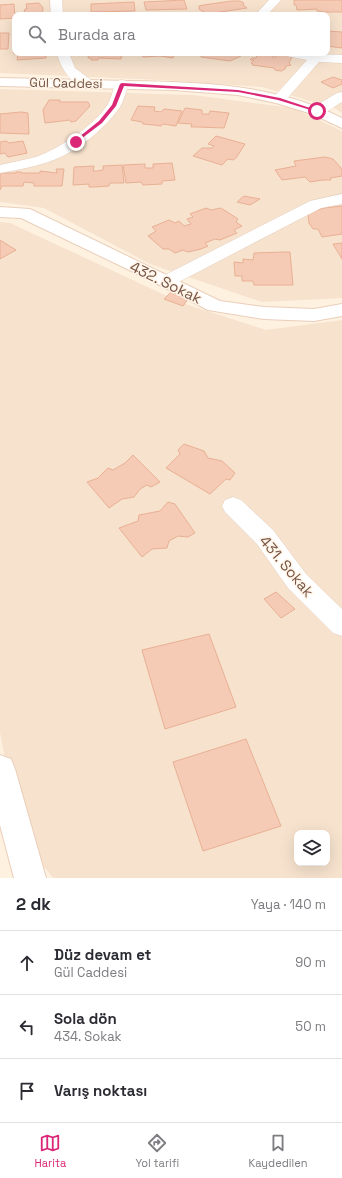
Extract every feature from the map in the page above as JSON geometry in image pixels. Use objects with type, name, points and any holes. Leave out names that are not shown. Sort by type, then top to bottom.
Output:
[{"type":"main road","name":"Gül Caddesi","points":[[0,82],[122,84],[238,91],[279,99],[317,111],[342,124]]},
{"type":"main road","name":"432. Sokak","points":[[0,212],[24,213],[215,306],[264,313],[314,315],[342,310]]},
{"type":"main road","points":[[0,769],[30,878]]},
{"type":"street","points":[[56,0],[57,12]]},
{"type":"street","points":[[264,12],[275,0]]},
{"type":"street","points":[[64,56],[67,67],[72,74],[86,83]]},
{"type":"street","points":[[306,56],[342,59]]},
{"type":"street","points":[[279,99],[316,58]]},
{"type":"street","points":[[0,170],[41,160],[76,142],[100,122],[114,106],[122,84]]},
{"type":"street","points":[[317,111],[342,96]]},
{"type":"street","points":[[167,282],[316,204],[342,199]]},
{"type":"street","name":"431. Sokak","points":[[233,506],[265,537],[297,581],[342,625]]},
{"type":"shaded area","points":[[0,0],[342,0],[342,113],[334,108],[262,87],[161,80],[0,73]]},
{"type":"shaded area","points":[[0,89],[193,95],[293,108],[340,130],[342,132],[342,298],[262,302],[150,264],[44,208],[0,202]]},
{"type":"shaded area","points":[[0,222],[10,223],[182,303],[266,330],[342,320],[342,878],[53,878],[21,838],[0,733]]},
{"type":"building","points":[[184,0],[187,9],[146,10],[144,2]]},
{"type":"building","points":[[294,0],[342,0],[342,12],[325,12],[317,11],[317,9],[297,10],[296,5],[294,5]]},
{"type":"building","points":[[240,1],[244,3],[243,5],[247,8],[220,12],[204,12],[199,9],[199,6]]},
{"type":"building","points":[[134,2],[135,11],[91,12],[91,4]]},
{"type":"building","points":[[39,3],[43,8],[42,12],[24,12],[25,9],[27,9],[26,4]]},
{"type":"building","points":[[14,4],[15,12],[12,12],[12,18],[0,19],[0,5]]},
{"type":"building","points":[[330,31],[342,32],[342,48],[330,46]]},
{"type":"building","points":[[0,33],[9,33],[8,49],[0,49]]},
{"type":"building","points":[[18,56],[46,56],[46,58],[17,60]]},
{"type":"building","points":[[88,56],[122,56],[121,59],[98,58],[98,60],[91,60],[91,58],[88,58]]},
{"type":"building","points":[[160,56],[174,56],[173,58]]},
{"type":"building","points":[[201,56],[241,56],[230,61]]},
{"type":"building","points":[[257,56],[292,57],[289,63],[291,65],[286,66],[285,69],[281,71],[275,70],[274,68],[252,65],[253,64],[251,63],[254,60],[250,60],[252,58],[256,58]]},
{"type":"building","points":[[333,77],[342,80],[342,84],[333,88],[321,82]]},
{"type":"building","points":[[49,100],[60,100],[60,102],[88,102],[90,106],[76,121],[71,122],[70,120],[45,123],[43,110]]},
{"type":"building","points":[[138,106],[155,107],[154,111],[161,112],[164,109],[182,111],[176,126],[163,124],[161,126],[143,124],[142,122],[131,120]]},
{"type":"building","points":[[185,108],[202,110],[202,114],[209,114],[210,111],[229,113],[224,128],[191,127],[192,124],[178,123]]},
{"type":"building","points":[[21,112],[28,113],[29,134],[0,133],[0,114]]},
{"type":"building","points":[[216,136],[245,144],[236,158],[233,160],[228,159],[222,165],[193,156],[202,148],[212,148],[214,146],[208,144]]},
{"type":"building","points":[[6,141],[9,143],[23,141],[27,153],[8,157],[5,153],[0,154],[0,142]]},
{"type":"building","points":[[325,157],[333,159],[342,169],[342,176],[330,178],[331,180],[310,182],[305,177],[282,180],[275,170],[296,166],[294,161]]},
{"type":"building","points":[[172,163],[175,180],[162,181],[162,184],[143,185],[141,182],[126,183],[123,165],[145,164],[145,168],[153,168],[153,164]]},
{"type":"building","points":[[122,165],[124,183],[110,183],[109,186],[95,187],[89,187],[89,184],[73,185],[74,167],[94,166],[93,171],[97,171],[103,170],[103,166]]},
{"type":"building","points":[[56,169],[64,169],[62,186],[34,186],[34,183],[24,182],[23,186],[2,186],[0,190],[0,173],[40,173],[40,171],[57,173]]},
{"type":"building","points":[[244,196],[260,199],[250,205],[237,202]]},
{"type":"building","points":[[342,206],[342,234],[322,237],[318,229],[313,229],[309,223],[308,213],[324,208]]},
{"type":"building","points":[[206,208],[211,210],[221,208],[238,219],[236,222],[242,226],[234,230],[237,233],[220,240],[215,239],[205,243],[208,246],[188,252],[183,250],[175,253],[169,249],[163,249],[148,236],[156,231],[152,227],[169,220],[175,223],[179,221],[184,226],[191,224],[187,219],[193,217],[190,214]]},
{"type":"building","points":[[0,240],[16,250],[0,259]]},
{"type":"building","points":[[342,243],[342,259],[333,244]]},
{"type":"building","points":[[290,252],[293,285],[254,285],[253,281],[242,281],[242,276],[235,276],[234,262],[243,263],[243,259],[253,260],[254,253]]},
{"type":"building","points":[[172,291],[189,298],[183,306],[164,299]]},
{"type":"building","points":[[184,444],[204,451],[208,458],[222,461],[235,473],[230,480],[226,479],[210,494],[166,468],[180,454],[178,450]]},
{"type":"building","points":[[133,455],[160,482],[151,487],[147,485],[140,489],[134,497],[122,499],[109,508],[87,482],[98,478],[108,468],[113,470],[125,463]]},
{"type":"building","points":[[168,502],[175,504],[195,533],[188,537],[178,536],[169,541],[167,548],[152,549],[142,557],[119,528],[138,521],[139,515],[160,511]]},
{"type":"building","points":[[276,592],[295,609],[281,618],[264,599]]},
{"type":"building","points":[[209,634],[236,707],[165,729],[142,650]]},
{"type":"building","points":[[246,739],[281,826],[203,851],[173,762]]},
{"type":"route","points":[[76,142],[100,122],[114,106],[122,84],[238,91],[279,99],[317,111]]}]
